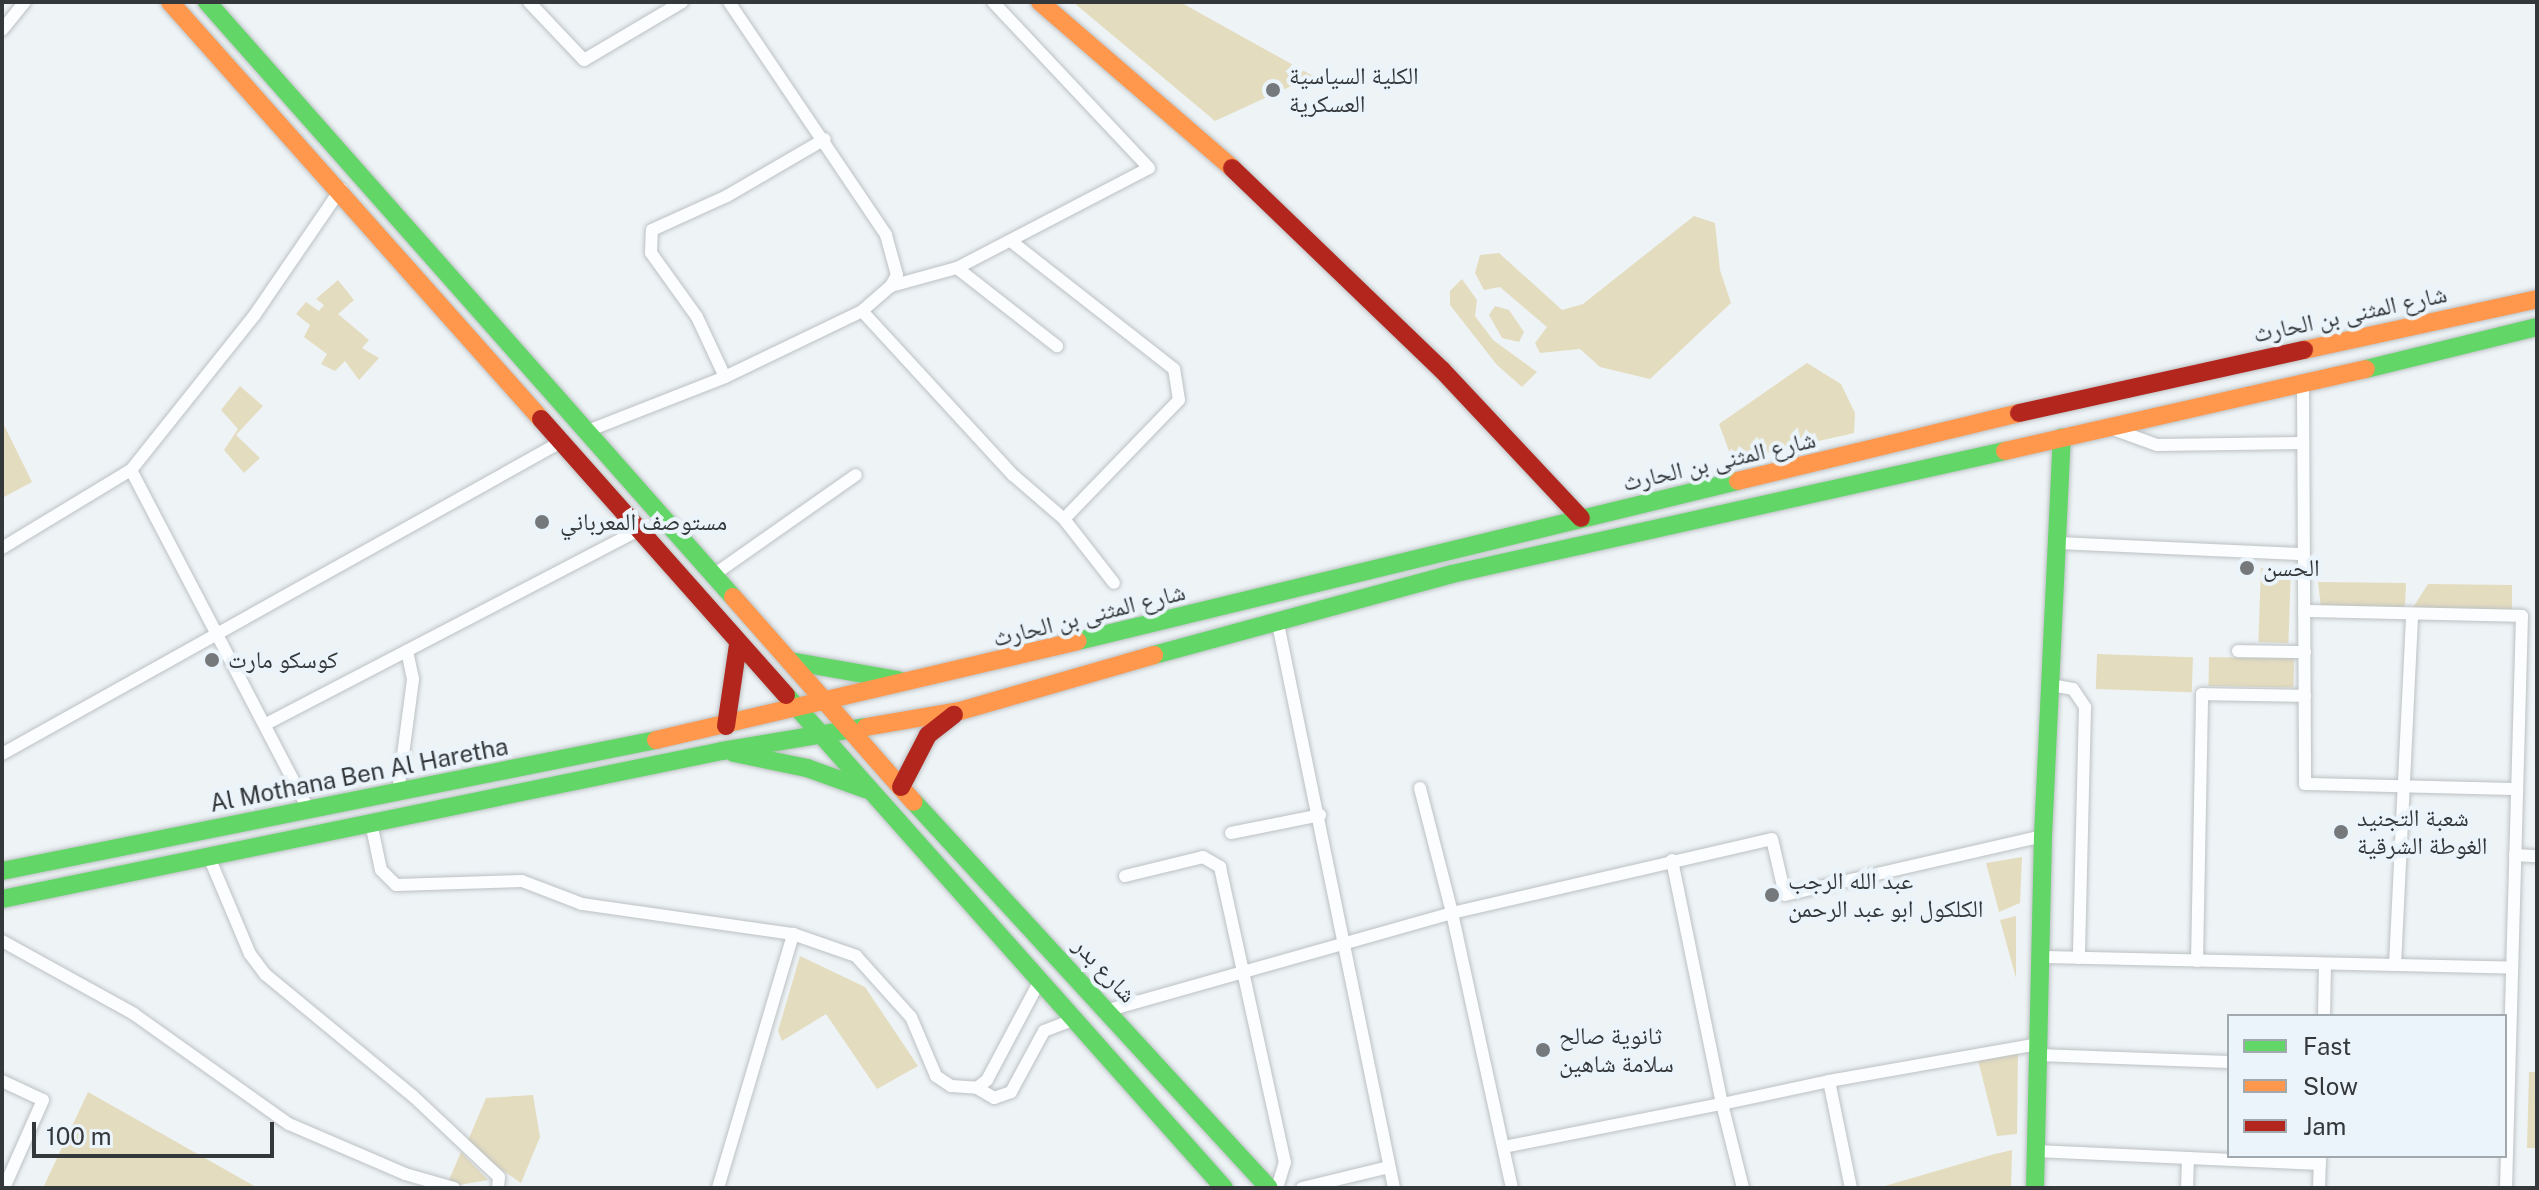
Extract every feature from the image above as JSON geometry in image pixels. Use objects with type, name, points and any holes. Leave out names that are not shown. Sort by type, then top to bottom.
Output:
[{"type":"main road","name":"شارع بدر","points":[[207,2],[590,430],[901,787],[1109,1010],[1269,1188]]},
{"type":"main road","points":[[1040,2],[1199,136],[1442,370],[1581,518]]},
{"type":"main road","points":[[173,3],[341,189],[738,645],[799,709],[865,789],[1224,1188]]},
{"type":"main road","name":"شارع المثنى بن الحارث","points":[[827,701],[2099,394],[2537,299]]},
{"type":"main road","name":"شارع المثنى بن الحارث","points":[[960,711],[1277,619],[1595,539],[2303,385],[2537,327]]},
{"type":"main road","points":[[561,442],[590,430]]},
{"type":"main road","points":[[2035,1188],[2043,836],[2062,437]]},
{"type":"main road","points":[[726,726],[738,645]]},
{"type":"main road","points":[[790,661],[914,682]]},
{"type":"main road","name":"Al Mothana Ben Al Haretha","points":[[2,871],[726,726],[827,701]]},
{"type":"main road","points":[[2,899],[722,751],[960,711]]},
{"type":"main road","points":[[901,787],[928,735],[960,711]]},
{"type":"main road","points":[[722,751],[807,768],[865,789]]},
{"type":"main road","points":[[915,842],[936,826]]},
{"type":"street","points":[[2,30],[25,2]]},
{"type":"street","points":[[529,2],[584,60],[682,2]]},
{"type":"street","points":[[590,430],[725,377],[862,311],[891,286],[897,275],[886,235],[825,139],[729,2]]},
{"type":"street","points":[[891,286],[957,268],[1149,168],[993,2]]},
{"type":"street","points":[[725,377],[697,317],[651,253],[652,230],[727,196],[825,139]]},
{"type":"street","points":[[2,548],[131,470],[254,316],[341,189]]},
{"type":"street","points":[[1011,241],[1174,369],[1179,400],[1064,519]]},
{"type":"street","points":[[957,268],[1057,346]]},
{"type":"street","points":[[862,311],[1013,475],[1064,519],[1114,583]]},
{"type":"street","points":[[2303,385],[2305,784],[2517,789]]},
{"type":"street","points":[[2107,427],[2157,445],[2303,443]]},
{"type":"street","points":[[2,754],[561,442]]},
{"type":"street","points":[[131,470],[268,723],[309,810]]},
{"type":"street","points":[[715,574],[856,475]]},
{"type":"street","points":[[268,723],[639,530]]},
{"type":"street","points":[[2059,543],[2304,554]]},
{"type":"street","points":[[2304,611],[2522,616],[2507,1151]]},
{"type":"street","points":[[2395,965],[2399,800],[2407,786],[2412,615]]},
{"type":"street","points":[[1277,619],[1320,815],[1394,1188]]},
{"type":"street","points":[[2521,642],[2537,643]]},
{"type":"street","points":[[398,792],[413,679],[407,651]]},
{"type":"street","points":[[2238,651],[2305,652]]},
{"type":"street","points":[[2051,685],[2073,689],[2085,707],[2079,958]]},
{"type":"street","points":[[2197,961],[2202,694],[2305,696]]},
{"type":"street","points":[[1420,788],[1452,913],[1512,1188]]},
{"type":"street","points":[[1231,833],[1320,815]]},
{"type":"street","points":[[371,823],[381,870],[396,885],[522,881],[582,904],[793,934],[856,956],[911,1017],[936,1076],[951,1086],[977,1088],[994,1098],[1011,1092],[1044,1031],[1073,1020]]},
{"type":"street","points":[[1109,1010],[1452,913],[1772,839],[1785,895],[2043,836]]},
{"type":"street","points":[[2515,855],[2537,856]]},
{"type":"street","points":[[209,857],[250,954],[266,975],[413,1096],[499,1177],[498,1188]]},
{"type":"street","points":[[1125,876],[1212,860],[1220,867],[1285,1162],[1277,1188]]},
{"type":"street","points":[[1672,860],[1722,1104],[1743,1188]]},
{"type":"street","points":[[718,1188],[793,934]]},
{"type":"street","points":[[2,941],[134,1014],[289,1124],[405,1174],[454,1188]]},
{"type":"street","points":[[2040,957],[2512,968]]},
{"type":"street","points":[[2324,1014],[2325,964]]},
{"type":"street","points":[[977,1088],[987,1080],[1039,982]]},
{"type":"street","points":[[1504,1147],[1829,1081],[2038,1049],[2227,1062]]},
{"type":"street","points":[[2,1081],[43,1100],[4,1188]]},
{"type":"street","points":[[1829,1081],[1851,1188]]},
{"type":"street","points":[[2036,1151],[2320,1160],[2319,1188]]},
{"type":"street","points":[[2187,1188],[2188,1158]]},
{"type":"street","points":[[2506,1188],[2507,1158]]},
{"type":"street","points":[[1302,1188],[1389,1167]]},
{"type":"shaded area","points":[[1073,2],[1180,2],[1313,76],[1215,121]]},
{"type":"shaded area","points":[[1694,216],[1715,223],[1720,270],[1731,303],[1650,379],[1600,367],[1580,349],[1540,353],[1535,343],[1547,327],[1500,287],[1484,290],[1475,273],[1480,255],[1499,253],[1562,310],[1583,304]]},
{"type":"shaded area","points":[[1462,279],[1477,300],[1475,316],[1493,340],[1537,372],[1522,387],[1497,365],[1450,305],[1450,291]]},
{"type":"shaded area","points":[[338,280],[354,300],[338,314],[369,340],[362,348],[379,358],[359,380],[345,361],[335,371],[321,364],[327,354],[304,337],[310,325],[296,314],[306,302],[319,311],[324,305],[316,299]]},
{"type":"shaded area","points":[[1495,306],[1509,310],[1524,332],[1519,342],[1502,338],[1489,315]]},
{"type":"shaded area","points":[[1807,363],[1841,384],[1855,413],[1854,433],[1766,453],[1729,451],[1719,424]]},
{"type":"shaded area","points":[[240,386],[263,406],[236,435],[260,458],[244,473],[224,450],[238,429],[221,410]]},
{"type":"shaded area","points":[[2,421],[32,482],[2,498]]},
{"type":"shaded area","points":[[2261,568],[2291,569],[2288,643],[2258,642]]},
{"type":"shaded area","points":[[2318,582],[2406,583],[2405,605],[2399,611],[2321,608]]},
{"type":"shaded area","points":[[2428,584],[2512,585],[2512,613],[2410,612]]},
{"type":"shaded area","points":[[2097,654],[2193,657],[2192,692],[2096,689]]},
{"type":"shaded area","points":[[2209,657],[2294,658],[2293,687],[2208,686]]},
{"type":"shaded area","points":[[2022,857],[2020,903],[1999,912],[1986,863]]},
{"type":"shaded area","points":[[2016,916],[2016,978],[2000,920]]},
{"type":"shaded area","points":[[800,956],[865,987],[918,1066],[877,1089],[826,1014],[782,1041],[778,1031]]},
{"type":"shaded area","points":[[2018,1051],[2017,1134],[1997,1136],[1978,1060]]},
{"type":"shaded area","points":[[2529,1072],[2537,1072],[2537,1148],[2527,1148]]},
{"type":"shaded area","points":[[88,1092],[256,1187],[256,1188],[43,1188]]},
{"type":"shaded area","points":[[533,1095],[540,1137],[521,1183],[466,1145],[486,1098]]},
{"type":"shaded area","points":[[2012,1150],[2011,1188],[1878,1188],[1991,1155]]},
{"type":"shaded area","points":[[461,1152],[488,1180],[459,1185],[449,1180]]},
{"type":"traffic: fast","points":[[207,2],[733,597]]},
{"type":"traffic: fast","points":[[2366,369],[2537,327]]},
{"type":"traffic: fast","points":[[2035,1188],[2043,836],[2062,437]]},
{"type":"traffic: fast","points":[[1154,655],[1452,574],[2005,451]]},
{"type":"traffic: fast","points":[[1078,641],[1738,481]]},
{"type":"traffic: fast","points":[[790,661],[898,680]]},
{"type":"traffic: fast","points":[[786,695],[1224,1188]]},
{"type":"traffic: fast","points":[[2,899],[722,751],[866,727]]},
{"type":"traffic: fast","points":[[2,871],[656,740]]},
{"type":"traffic: fast","points":[[734,753],[807,768],[865,789]]},
{"type":"traffic: fast","points":[[914,802],[1269,1188]]},
{"type":"traffic: slow","points":[[170,2],[541,419]]},
{"type":"traffic: slow","points":[[1040,2],[1232,168]]},
{"type":"traffic: slow","points":[[2304,350],[2537,299]]},
{"type":"traffic: slow","points":[[2005,451],[2366,369]]},
{"type":"traffic: slow","points":[[1738,481],[2019,413]]},
{"type":"traffic: slow","points":[[733,597],[914,802]]},
{"type":"traffic: slow","points":[[656,740],[1078,641]]},
{"type":"traffic: slow","points":[[866,727],[960,711],[1154,655]]},
{"type":"traffic: jam","points":[[1232,168],[1442,370],[1581,518]]},
{"type":"traffic: jam","points":[[2019,413],[2304,350]]},
{"type":"traffic: jam","points":[[541,419],[786,695]]},
{"type":"traffic: jam","points":[[726,726],[738,645]]},
{"type":"traffic: jam","points":[[901,787],[928,735],[954,715]]},
{"type":"place","name":"الكلية السياسية العسكرية","points":[[1273,90]]},
{"type":"place","name":"مستوصف المعرباني","points":[[542,522]]},
{"type":"place","name":"الحسن","points":[[2247,568]]},
{"type":"place","name":"كوسكو مارت","points":[[212,660]]},
{"type":"place","name":"شعبة التجنيد الغوطة الشرقية","points":[[2341,832]]},
{"type":"place","name":"عبد الله الرجب الكلكول ابو عبد الرحمن","points":[[1772,895]]},
{"type":"place","name":"ثانوية صالح سلامة شاهين","points":[[1543,1050]]}]
